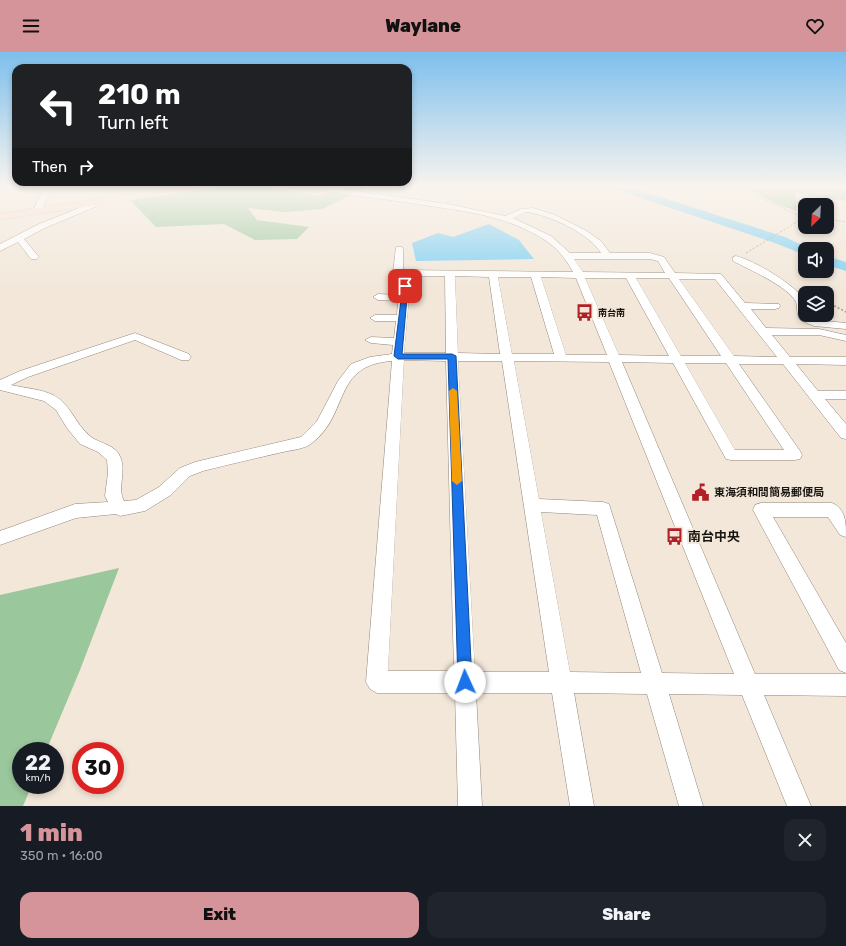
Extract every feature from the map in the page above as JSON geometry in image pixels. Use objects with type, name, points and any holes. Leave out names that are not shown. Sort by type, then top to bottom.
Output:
[{"type":"street","points":[[0,248],[52,222]]},
{"type":"street","points":[[513,222],[548,238],[568,256],[579,274],[799,806]]},
{"type":"street","points":[[561,222],[584,232],[598,242],[607,256]]},
{"type":"street","points":[[20,239],[34,256]]},
{"type":"street","points":[[399,249],[398,273],[718,276],[846,434]]},
{"type":"street","points":[[568,256],[650,256],[661,259],[795,455],[731,455],[629,275]]},
{"type":"street","points":[[736,259],[768,276],[789,290],[801,301],[802,314],[809,320],[814,323],[846,326]]},
{"type":"street","points":[[406,273],[399,349],[377,682],[655,682],[846,685]]},
{"type":"street","points":[[450,274],[470,806]]},
{"type":"street","points":[[493,274],[582,806]]},
{"type":"street","points":[[535,274],[561,358]]},
{"type":"street","points":[[378,297],[404,298]]},
{"type":"street","points":[[743,306],[775,306]]},
{"type":"street","points":[[375,318],[402,318]]},
{"type":"street","points":[[763,331],[819,332],[846,338]]},
{"type":"street","points":[[0,386],[24,374],[135,336],[185,357]]},
{"type":"street","points":[[371,340],[399,349],[452,356],[731,361],[846,361]]},
{"type":"street","points":[[0,538],[75,511],[120,509],[138,506],[165,491],[185,472],[200,466],[306,441],[318,431],[345,380],[355,367],[399,349]]},
{"type":"street","points":[[0,386],[48,398],[61,407],[72,425],[84,440],[103,448],[114,458],[116,473],[113,496],[120,509]]},
{"type":"street","points":[[814,395],[846,395]]},
{"type":"street","points":[[532,505],[603,509],[691,806]]},
{"type":"street","points":[[846,530],[832,510],[761,510],[846,663]]},
{"type":"path","points":[[736,259],[798,222]]},
{"type":"path","points":[[834,306],[846,312]]},
{"type":"green space","points":[[151,222],[273,222],[309,227],[297,239],[255,240],[224,224],[156,227]]},
{"type":"green space","points":[[119,568],[80,670],[50,742],[12,742],[12,794],[28,794],[23,806],[0,806],[0,595]]},
{"type":"water","points":[[489,224],[519,240],[534,259],[416,261],[412,243],[438,233],[453,237]]},
{"type":"waterway","points":[[726,222],[780,240],[798,248]]},
{"type":"waterway","points":[[834,263],[846,267]]},
{"type":"slow traffic","points":[[453,391],[457,481]]},
{"type":"place","name":"南台南","points":[[585,313]]},
{"type":"place","name":"東海須和間簡易郵便局","points":[[701,492]]},
{"type":"place","name":"南台中央","points":[[675,536]]},
{"type":"route","points":[[405,286],[398,356],[452,356],[465,682]]}]
